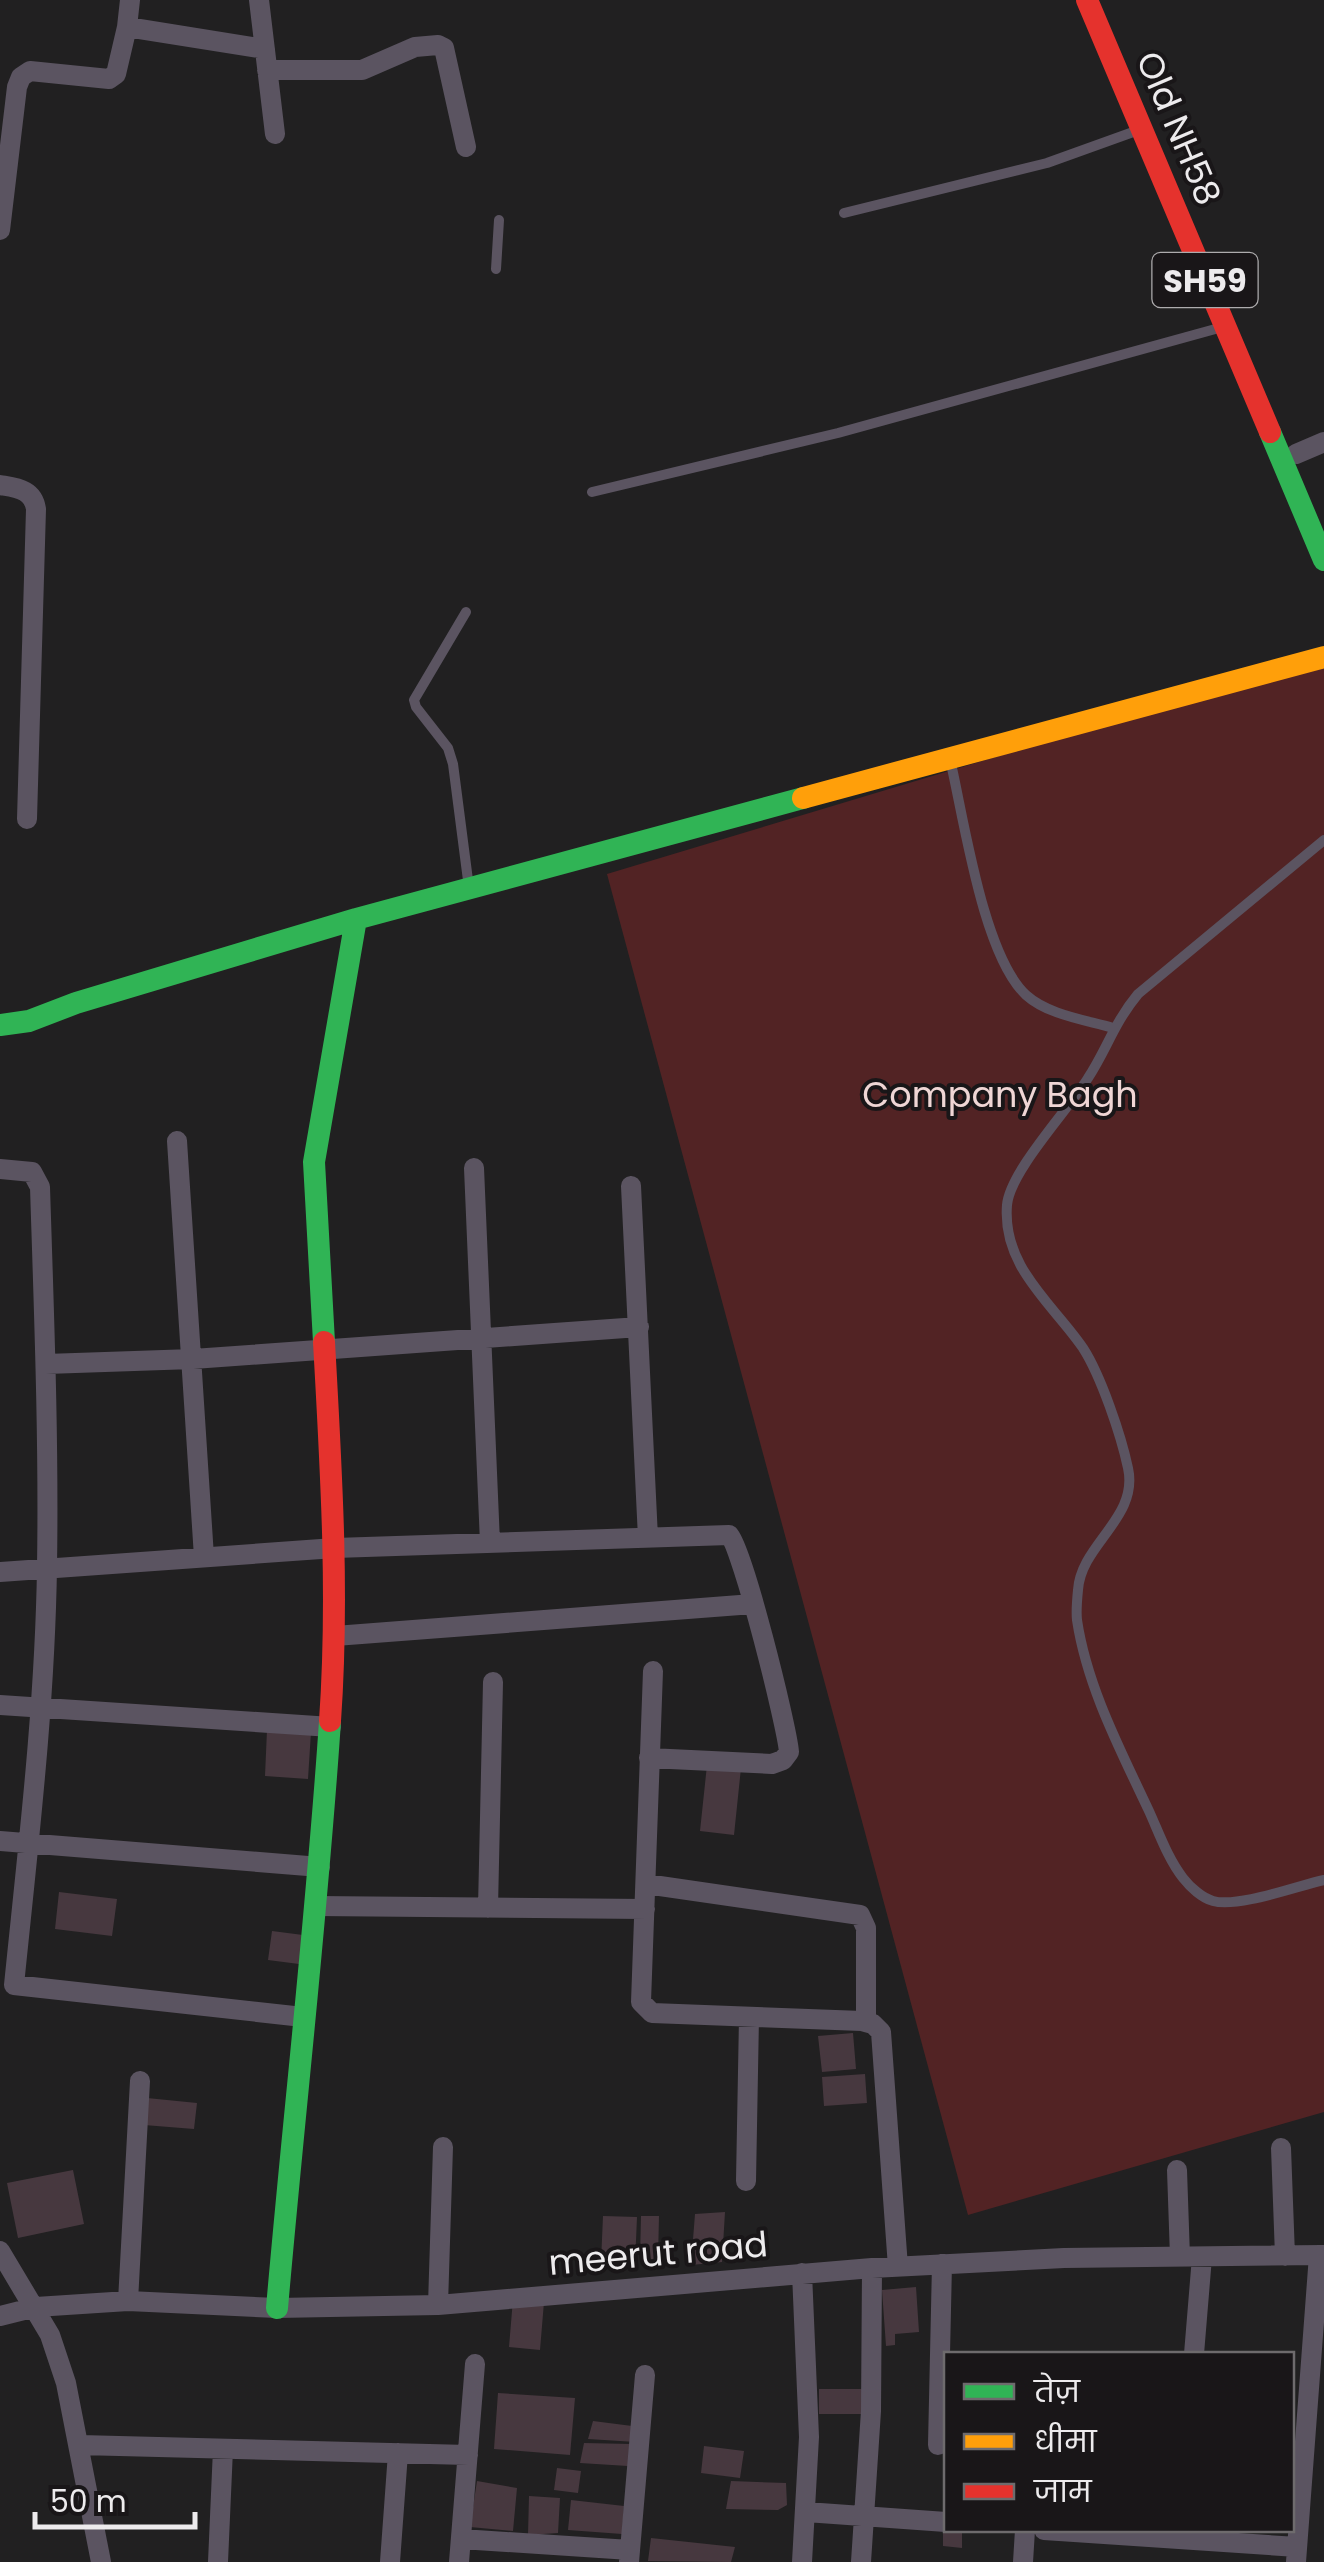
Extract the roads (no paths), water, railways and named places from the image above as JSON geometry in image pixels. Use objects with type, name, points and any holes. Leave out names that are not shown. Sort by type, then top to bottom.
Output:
[{"type":"street","points":[[0,230],[17,87],[22,76],[30,70],[110,79],[119,66],[130,0]]},
{"type":"street","points":[[259,0],[275,134]]},
{"type":"street","name":"Old NH58","points":[[1087,0],[1225,326],[1324,518]]},
{"type":"street","name":"Old NH58","points":[[1104,0],[1298,471],[1324,560]]},
{"type":"street","points":[[128,27],[266,60],[362,70],[414,47],[438,44],[444,48],[466,147]]},
{"type":"street","points":[[1298,471],[1324,442]]},
{"type":"street","points":[[0,485],[29,493],[36,510],[28,819]]},
{"type":"street","points":[[0,1025],[30,1021],[76,1003],[356,920],[1324,657]]},
{"type":"street","points":[[278,2308],[302,2017],[320,1867],[335,1636],[335,1548],[314,1162],[356,920]]},
{"type":"street","points":[[177,1141],[204,1557]]},
{"type":"street","points":[[474,1168],[490,1543]]},
{"type":"street","points":[[0,1169],[32,1172],[40,1186],[46,1364],[47,1570],[29,1844],[7,1984],[302,2017]]},
{"type":"street","points":[[630,1186],[648,1538]]},
{"type":"street","points":[[46,1364],[192,1359],[639,1327]]},
{"type":"street","points":[[0,1572],[335,1548],[720,1535],[734,1538],[788,1752],[783,1760],[772,1764],[649,1758]]},
{"type":"street","points":[[335,1636],[753,1604]]},
{"type":"street","points":[[653,1671],[640,1993],[645,2009],[652,2013],[866,2022],[881,2032],[898,2267]]},
{"type":"street","points":[[488,1908],[493,1682]]},
{"type":"street","points":[[0,1704],[331,1727]]},
{"type":"street","points":[[0,1841],[320,1867]]},
{"type":"street","points":[[646,1884],[860,1915],[866,1928],[866,2022]]},
{"type":"street","points":[[316,1906],[645,1909]]},
{"type":"street","points":[[746,2181],[749,2017]]},
{"type":"street","points":[[128,2301],[140,2081]]},
{"type":"street","points":[[438,2305],[443,2148]]},
{"type":"street","points":[[1281,2148],[1286,2256]]},
{"type":"street","points":[[1177,2170],[1180,2257]]},
{"type":"street","points":[[0,2251],[36,2307],[66,2383],[101,2562]]},
{"type":"street","points":[[1112,2532],[1179,2534],[1296,2555],[1322,2255]]},
{"type":"street","name":"meerut road","points":[[0,2316],[36,2307],[128,2301],[278,2308],[438,2305],[942,2264],[1322,2255]]},
{"type":"street","points":[[1194,2352],[1202,2257]]},
{"type":"street","points":[[938,2445],[942,2264]]},
{"type":"street","points":[[861,2562],[872,2411],[872,2268]]},
{"type":"street","points":[[802,2273],[809,2437],[802,2562]]},
{"type":"street","points":[[458,2562],[476,2364]]},
{"type":"street","points":[[460,2538],[630,2556],[645,2375]]},
{"type":"street","points":[[80,2445],[468,2455]]},
{"type":"street","points":[[218,2562],[222,2448]]},
{"type":"street","points":[[390,2562],[398,2453]]},
{"type":"street","points":[[806,2512],[944,2522]]},
{"type":"street","points":[[1022,2562],[1025,2532]]},
{"type":"street","points":[[1177,2562],[1179,2534]]},
{"type":"lane","points":[[844,213],[1047,163],[1141,129]]},
{"type":"lane","points":[[496,269],[500,220]]},
{"type":"lane","points":[[592,492],[819,438],[1225,326]]},
{"type":"lane","points":[[466,612],[414,700],[448,748],[469,889]]},
{"type":"lane","points":[[950,758],[990,931],[1008,972],[1028,998],[1060,1013],[1114,1028]]},
{"type":"lane","points":[[1324,840],[1138,994],[1114,1028],[1090,1075],[1015,1180],[1008,1202],[1009,1232],[1021,1265],[1039,1296],[1082,1347],[1098,1377],[1129,1470],[1129,1495],[1078,1585],[1077,1620],[1109,1725],[1183,1878],[1196,1892],[1214,1902],[1243,1900],[1324,1880]]},
{"type":"park label","name":"Company Bagh","points":[[1000,1094]]}]
